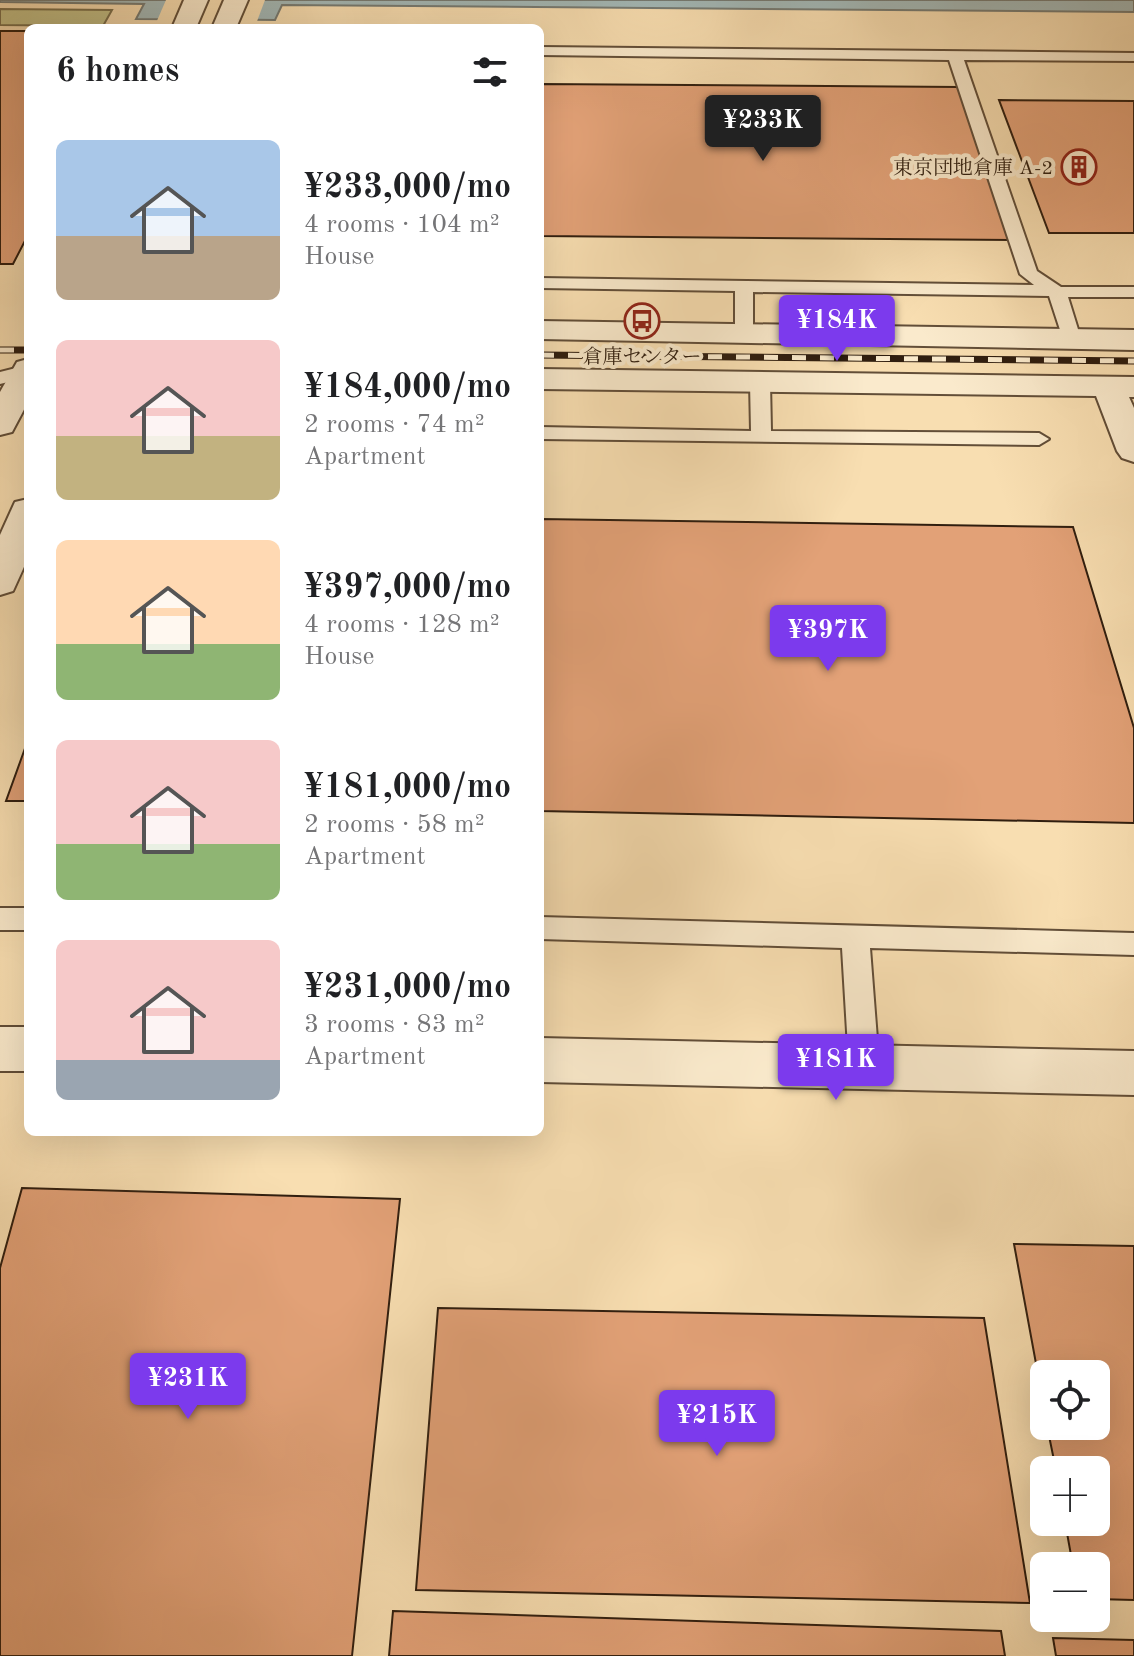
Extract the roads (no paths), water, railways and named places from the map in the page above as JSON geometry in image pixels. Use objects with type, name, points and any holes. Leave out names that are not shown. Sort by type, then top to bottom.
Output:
[{"type":"street","points":[[186,24],[196,0]]},
{"type":"street","points":[[226,24],[236,0]]},
{"type":"street","points":[[544,330],[1134,340]]},
{"type":"street","points":[[0,425],[24,378]]},
{"type":"street","points":[[544,379],[1122,387],[1134,451]]},
{"type":"street","points":[[0,582],[24,520]]},
{"type":"street","points":[[0,1049],[24,1049]]},
{"type":"street","points":[[544,1060],[1134,1073]]},
{"type":"lane","points":[[544,51],[1134,57]]},
{"type":"lane","points":[[955,56],[1029,274],[1057,292],[1072,339]]},
{"type":"lane","points":[[544,283],[1134,292]]},
{"type":"lane","points":[[744,286],[744,333]]},
{"type":"lane","points":[[0,378],[24,371]]},
{"type":"lane","points":[[760,382],[761,437]]},
{"type":"lane","points":[[544,433],[1039,439]]},
{"type":"lane","points":[[0,919],[24,919]]},
{"type":"lane","points":[[544,928],[1134,944]]},
{"type":"lane","points":[[855,936],[864,1065]]},
{"type":"railway","points":[[0,350],[24,350]]},
{"type":"railway","points":[[544,355],[1134,361]]},
{"type":"place","name":"東京団地倉庫 A-2","points":[[1079,167]]},
{"type":"place","name":"倉庫センター","points":[[642,321]]}]
